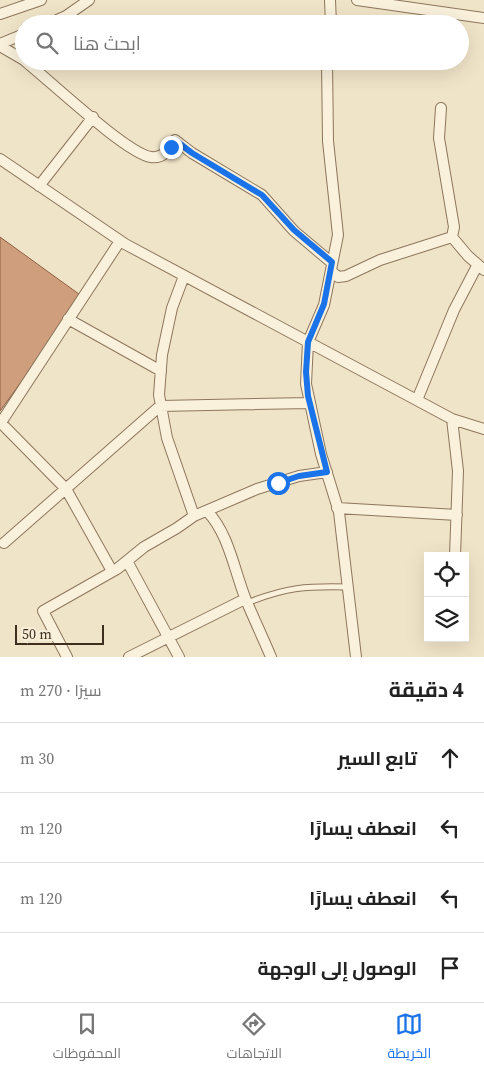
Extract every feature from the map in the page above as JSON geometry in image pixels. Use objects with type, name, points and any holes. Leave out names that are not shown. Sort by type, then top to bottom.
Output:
[{"type":"street","points":[[0,14],[41,0]]},
{"type":"street","points":[[67,15],[89,0]]},
{"type":"street","points":[[330,0],[331,15]]},
{"type":"street","points":[[358,0],[463,15]]},
{"type":"street","points":[[469,16],[484,18]]},
{"type":"street","points":[[0,45],[15,38]]},
{"type":"street","points":[[0,45],[15,55]]},
{"type":"street","points":[[35,70],[111,132],[150,157],[163,155],[175,140],[192,153],[262,195],[332,267],[338,277],[346,276],[380,260],[452,237]]},
{"type":"street","points":[[327,70],[328,141],[338,235],[324,304],[308,342],[306,378],[310,404],[337,508],[356,657]]},
{"type":"street","points":[[441,108],[439,138],[454,227],[452,237]]},
{"type":"street","points":[[39,186],[93,117]]},
{"type":"street","points":[[0,158],[120,241],[452,419],[484,428]]},
{"type":"street","points":[[417,400],[454,310],[480,268],[452,237]]},
{"type":"street","points":[[112,571],[66,489],[0,424],[120,241]]},
{"type":"street","points":[[184,276],[172,308],[160,371],[160,406],[167,438],[194,516]]},
{"type":"street","points":[[68,320],[160,371]]},
{"type":"street","points":[[4,543],[160,406],[310,404]]},
{"type":"street","points":[[452,419],[458,471],[455,552]]},
{"type":"street","points":[[67,657],[43,611],[127,562],[144,547],[178,528],[194,516],[257,489],[299,476],[327,472]]},
{"type":"street","points":[[337,508],[457,515]]},
{"type":"street","points":[[207,511],[214,518],[229,549],[246,601],[271,657]]},
{"type":"street","points":[[127,562],[179,657]]},
{"type":"street","points":[[129,657],[246,601]]},
{"type":"lane","points":[[246,601],[278,591],[311,586],[348,587]]},
{"type":"building","points":[[0,237],[83,297],[0,411]]},
{"type":"route","points":[[171,147],[175,140],[192,153],[262,195],[305,241],[332,262],[324,304],[316,327],[308,342],[306,372],[306,384],[313,420],[327,472],[299,476],[278,483]]}]
